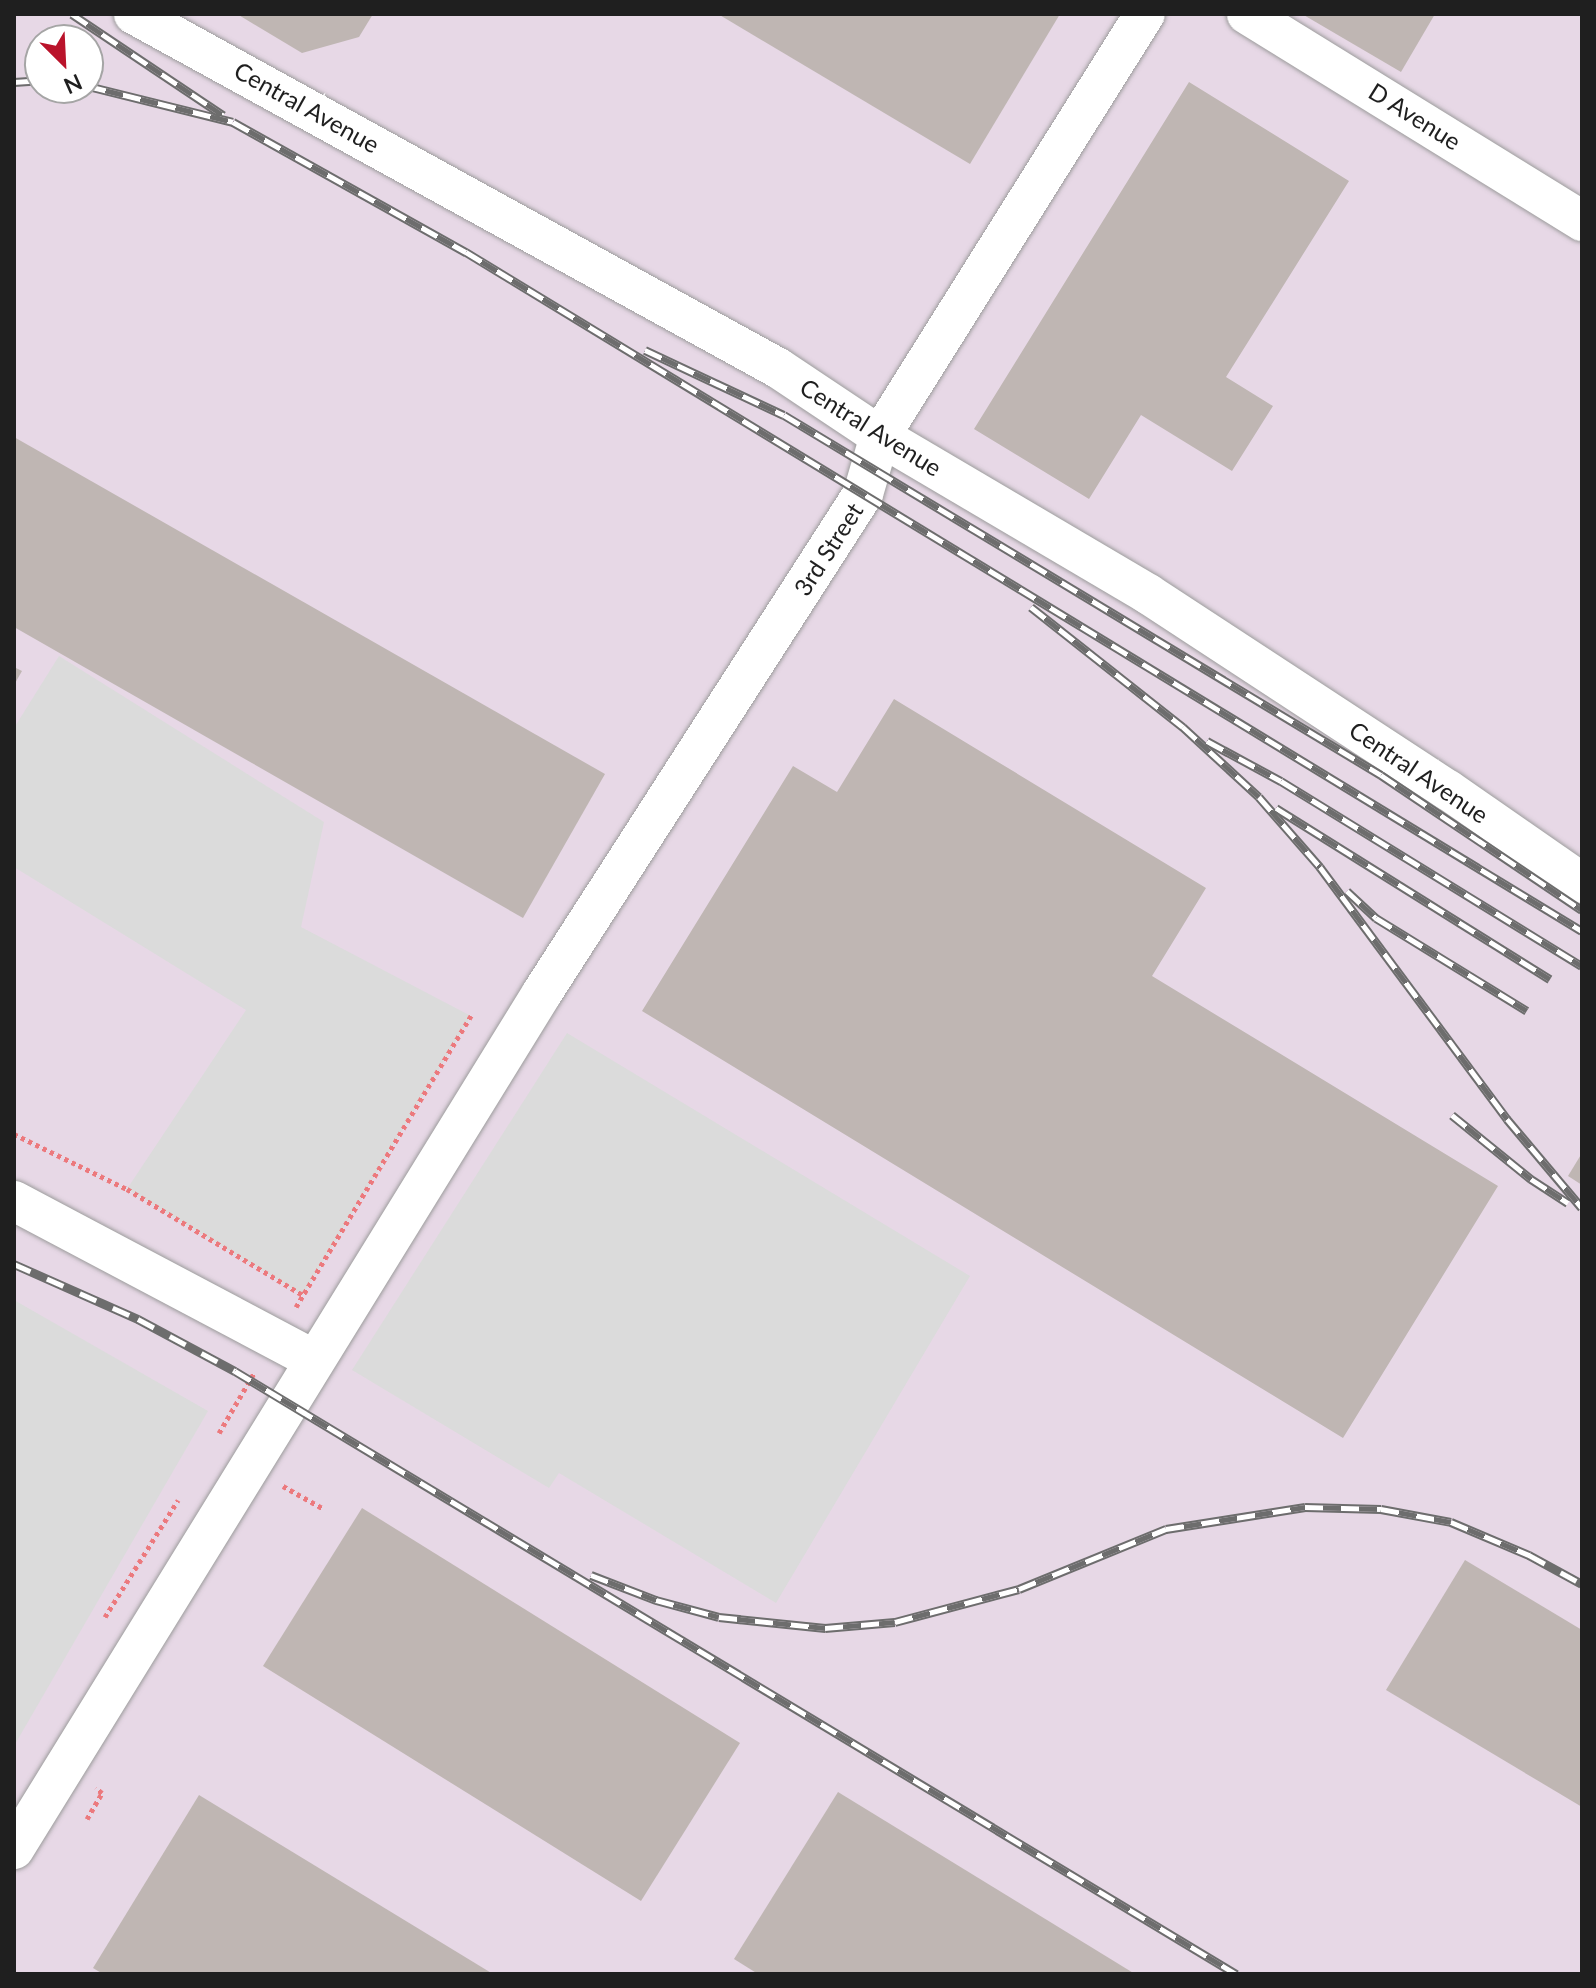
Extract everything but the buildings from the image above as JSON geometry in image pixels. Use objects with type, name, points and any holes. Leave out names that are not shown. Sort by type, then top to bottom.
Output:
[{"type":"street","name":"Central Avenue","points":[[134,14],[778,368],[880,436],[1148,594],[1448,790],[1582,883]]},
{"type":"street","name":"3rd Street","points":[[14,1849],[542,993],[863,494],[880,436],[1145,14]]},
{"type":"street","name":"D Avenue","points":[[1247,14],[1582,221]]},
{"type":"street","points":[[14,1201],[314,1360]]},
{"type":"path","points":[[212,1445],[249,1380],[279,1339],[471,1016]]},
{"type":"path","points":[[14,1134],[127,1189],[303,1295]]},
{"type":"path","points":[[103,1621],[184,1491]]},
{"type":"shaded area","points":[[14,14],[1582,14],[1582,1974],[14,1974]]},
{"type":"shaded area","points":[[59,656],[324,822],[301,927],[471,1016],[303,1295],[127,1189],[246,1010],[14,867],[14,728]]},
{"type":"shaded area","points":[[567,1033],[970,1276],[776,1603],[559,1473],[549,1488],[352,1370]]},
{"type":"shaded area","points":[[14,1300],[208,1411],[14,1746]]},
{"type":"railway","points":[[72,14],[223,115]]},
{"type":"railway","points":[[14,82],[24,81]]},
{"type":"railway","points":[[104,90],[233,122],[466,252],[1582,931]]},
{"type":"railway","points":[[645,350],[784,415],[1381,775],[1582,910]]},
{"type":"railway","points":[[1031,607],[1183,727],[1259,797],[1320,867],[1507,1119],[1582,1208]]},
{"type":"railway","points":[[1207,741],[1281,781],[1582,966]]},
{"type":"railway","points":[[1276,808],[1550,979]]},
{"type":"railway","points":[[1347,891],[1376,918],[1527,1011]]},
{"type":"railway","points":[[1452,1115],[1531,1179],[1568,1203]]},
{"type":"railway","points":[[14,1264],[138,1319],[235,1371],[1236,1974]]},
{"type":"railway","points":[[591,1575],[656,1600],[719,1617],[825,1628],[895,1622],[1019,1589],[1166,1529],[1305,1507],[1381,1509],[1451,1522],[1529,1555],[1582,1584]]}]
